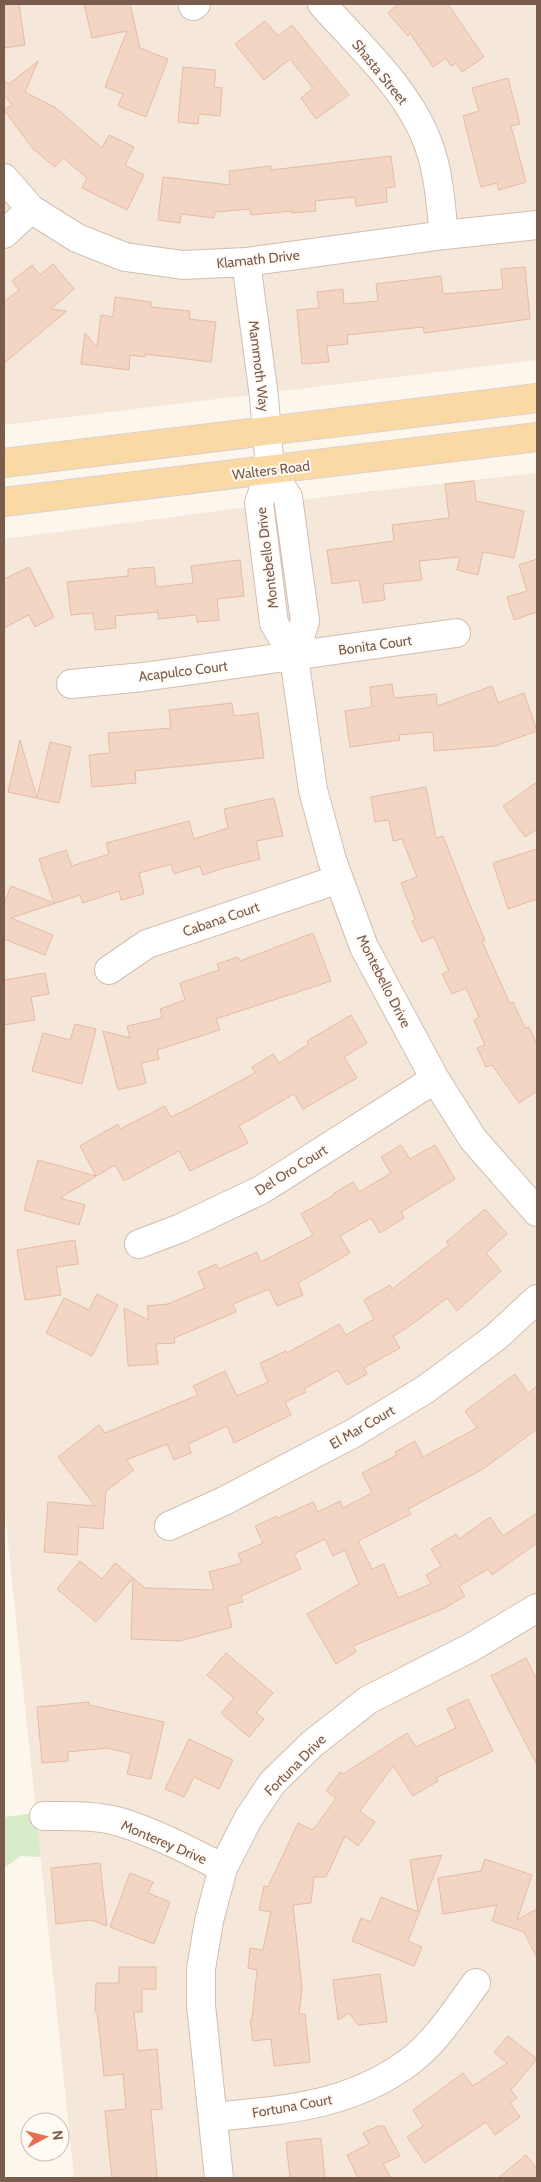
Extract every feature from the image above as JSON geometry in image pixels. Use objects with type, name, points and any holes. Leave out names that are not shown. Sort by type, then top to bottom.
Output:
[{"type":"main road","points":[[4,463],[537,398]]},
{"type":"main road","name":"Walters Road","points":[[4,502],[537,437]]},
{"type":"street","name":"Shasta Street","points":[[322,4],[398,90],[419,124],[433,158],[444,235]]},
{"type":"street","name":"Klamath Drive","points":[[4,178],[31,209],[77,238],[125,257],[183,265],[246,262],[537,224]]},
{"type":"street","points":[[4,234],[31,209]]},
{"type":"street","name":"Mammoth Way","points":[[246,262],[270,470]]},
{"type":"street","name":"Montebello Drive","points":[[270,470],[259,503],[274,623],[294,657],[313,790],[339,880],[364,947],[435,1079],[473,1139],[537,1212]]},
{"type":"street","name":"Bonita Court","points":[[294,657],[456,633]]},
{"type":"street","name":"Acapulco Court","points":[[71,684],[143,677],[294,657]]},
{"type":"street","name":"Cabana Court","points":[[109,970],[147,944],[339,880]]},
{"type":"street","name":"Del Oro Court","points":[[139,1244],[182,1228],[261,1190],[435,1079]]},
{"type":"street","name":"El Mar Court","points":[[169,1526],[224,1502],[343,1439],[410,1399],[496,1337],[537,1299]]},
{"type":"street","name":"Fortuna Drive","points":[[219,2178],[201,2004],[201,1969],[209,1921],[223,1868],[248,1819],[272,1783],[312,1744],[368,1700],[472,1647],[537,1608]]},
{"type":"street","name":"Monterey Drive","points":[[44,1816],[82,1816],[119,1822],[175,1845],[223,1868]]},
{"type":"street","name":"Fortuna Court","points":[[213,2117],[315,2105],[346,2096],[374,2084],[410,2062],[440,2031],[476,1983]]},
{"type":"shaded area","points":[[4,4],[537,4],[537,360],[4,425]]},
{"type":"shaded area","points":[[537,473],[537,2178],[74,2178],[70,2140],[70,2112],[67,2112],[4,1505],[4,539],[355,493]]},
{"type":"green space","points":[[36,1813],[41,1857],[21,1856],[4,1868],[4,1817]]},
{"type":"building","points":[[4,4],[19,4],[25,45],[4,48]]},
{"type":"building","points":[[84,4],[130,4],[140,48],[168,59],[146,117],[118,106],[123,94],[105,87],[127,31],[92,38]]},
{"type":"building","points":[[398,4],[448,4],[484,57],[462,72],[456,63],[451,66],[446,58],[433,67],[410,33],[408,36],[388,13]]},
{"type":"building","points":[[265,21],[278,36],[292,25],[349,95],[316,119],[301,98],[313,88],[290,59],[264,80],[235,44]]},
{"type":"building","points":[[38,61],[25,92],[56,108],[102,148],[109,135],[134,147],[125,165],[144,175],[127,210],[82,188],[87,178],[63,158],[55,167],[33,149],[4,110],[12,105],[4,95],[4,81],[9,84]]},
{"type":"building","points":[[183,67],[216,70],[214,87],[222,88],[220,116],[199,114],[198,124],[178,122]]},
{"type":"building","points":[[508,78],[520,124],[511,126],[526,182],[499,190],[497,183],[481,187],[463,116],[479,111],[472,88]]},
{"type":"building","points":[[391,156],[395,187],[386,188],[387,202],[356,206],[355,197],[315,201],[316,211],[251,215],[250,209],[215,212],[214,218],[181,214],[180,223],[158,220],[163,177],[230,185],[229,171],[271,166],[271,170]]},
{"type":"building","points":[[53,264],[74,289],[51,309],[67,311],[4,363],[4,302],[19,290],[12,281],[32,265],[40,275]]},
{"type":"building","points":[[525,267],[530,319],[424,333],[423,327],[347,335],[348,344],[327,346],[329,362],[302,364],[297,310],[319,308],[317,292],[343,289],[344,304],[378,301],[376,284],[441,276],[443,294],[503,289],[501,269]]},
{"type":"building","points":[[115,297],[151,302],[151,307],[190,311],[189,319],[216,322],[211,362],[145,354],[145,357],[130,355],[129,370],[81,364],[85,333],[97,347],[101,315],[113,317]]},
{"type":"building","points":[[474,481],[476,501],[524,511],[514,558],[483,552],[478,575],[457,570],[460,557],[419,561],[422,580],[383,584],[385,600],[363,603],[359,580],[332,584],[327,550],[394,541],[392,525],[449,518],[445,484]]},
{"type":"building","points":[[537,559],[537,612],[514,620],[507,597],[527,591],[519,565]]},
{"type":"building","points":[[240,560],[244,596],[217,599],[219,620],[197,622],[196,615],[158,619],[158,612],[115,616],[116,628],[95,630],[93,613],[71,615],[67,582],[128,576],[128,569],[154,567],[156,587],[193,583],[191,566]]},
{"type":"building","points":[[29,567],[54,617],[35,627],[29,615],[4,628],[4,579]]},
{"type":"building","points":[[392,684],[394,698],[436,694],[437,706],[492,686],[498,703],[524,693],[537,731],[495,746],[434,751],[433,732],[399,735],[400,740],[350,747],[345,711],[372,707],[370,687]]},
{"type":"building","points":[[232,703],[234,716],[258,713],[264,758],[135,771],[136,783],[92,787],[89,755],[110,753],[108,733],[171,728],[169,710]]},
{"type":"building","points":[[20,740],[37,798],[50,742],[71,747],[59,803],[8,792]]},
{"type":"building","points":[[537,782],[537,829],[525,837],[503,806]]},
{"type":"building","points":[[426,787],[436,838],[443,836],[485,940],[482,941],[510,1004],[513,1002],[525,1028],[529,1027],[537,1045],[537,1091],[519,1103],[492,1065],[486,1067],[477,1048],[485,1045],[474,1020],[479,1017],[466,988],[452,994],[442,974],[449,971],[434,937],[422,942],[412,921],[415,919],[401,883],[417,877],[402,839],[393,841],[389,820],[375,822],[371,797]]},
{"type":"building","points":[[274,798],[283,836],[256,841],[260,859],[203,875],[200,866],[174,874],[171,864],[139,873],[144,894],[121,900],[119,891],[83,903],[80,895],[11,918],[53,935],[45,955],[4,939],[4,904],[11,886],[54,903],[39,859],[66,850],[72,866],[109,854],[106,843],[189,821],[194,839],[228,828],[224,809]]},
{"type":"building","points":[[537,849],[537,899],[508,909],[493,863]]},
{"type":"building","points":[[313,933],[331,981],[216,1019],[220,1030],[157,1050],[159,1059],[141,1063],[146,1083],[118,1090],[103,1031],[130,1038],[127,1026],[162,1018],[160,1009],[185,1000],[180,983],[219,970],[217,964],[238,957],[240,961]]},
{"type":"building","points":[[45,973],[49,994],[31,997],[35,1020],[4,1025],[4,980]]},
{"type":"building","points":[[351,1015],[367,1043],[344,1057],[357,1078],[303,1109],[294,1094],[239,1126],[248,1143],[190,1171],[179,1151],[124,1181],[115,1165],[60,1198],[85,1205],[79,1225],[24,1210],[38,1160],[96,1176],[80,1146],[118,1124],[120,1129],[165,1106],[171,1117],[184,1111],[255,1073],[252,1067],[273,1054],[279,1063],[309,1044],[307,1041]]},
{"type":"building","points":[[75,1024],[96,1029],[82,1084],[32,1071],[43,1033],[70,1040]]},
{"type":"building","points":[[401,1145],[410,1159],[435,1145],[455,1179],[401,1212],[404,1218],[380,1233],[371,1218],[340,1236],[350,1253],[298,1283],[303,1295],[277,1306],[269,1289],[233,1304],[236,1312],[174,1338],[175,1343],[156,1344],[158,1364],[128,1366],[124,1308],[149,1320],[147,1306],[168,1304],[205,1288],[198,1272],[216,1264],[219,1269],[257,1252],[261,1262],[313,1235],[301,1214],[353,1182],[359,1192],[391,1173],[381,1157]]},
{"type":"building","points":[[485,1209],[507,1234],[486,1253],[501,1271],[457,1311],[447,1298],[407,1328],[393,1336],[400,1348],[364,1368],[367,1374],[347,1385],[338,1370],[304,1389],[306,1392],[285,1402],[291,1415],[234,1443],[227,1426],[188,1444],[191,1453],[174,1460],[167,1444],[126,1460],[134,1470],[106,1491],[103,1529],[79,1527],[77,1555],[44,1552],[48,1502],[95,1506],[58,1457],[99,1425],[105,1433],[198,1395],[193,1386],[225,1371],[237,1396],[268,1382],[260,1363],[286,1351],[287,1353],[339,1324],[346,1335],[374,1319],[364,1300],[390,1285],[392,1289],[449,1245],[446,1242]]},
{"type":"building","points":[[75,1240],[78,1264],[56,1267],[61,1295],[25,1300],[17,1250]]},
{"type":"building","points":[[97,1294],[118,1305],[92,1356],[46,1333],[64,1298],[89,1310]]},
{"type":"building","points":[[515,1374],[528,1393],[537,1386],[537,1429],[483,1469],[408,1509],[411,1514],[358,1541],[372,1569],[384,1564],[398,1598],[431,1584],[426,1575],[441,1566],[431,1549],[456,1534],[459,1539],[490,1517],[503,1536],[537,1513],[537,1543],[492,1575],[488,1569],[459,1586],[465,1596],[445,1608],[353,1646],[356,1652],[336,1664],[307,1614],[359,1584],[345,1550],[333,1556],[325,1539],[294,1554],[301,1569],[241,1596],[243,1602],[227,1606],[232,1627],[179,1641],[131,1639],[133,1578],[145,1588],[214,1590],[209,1572],[242,1563],[238,1554],[263,1543],[255,1526],[313,1502],[318,1512],[340,1501],[343,1508],[372,1493],[362,1473],[397,1455],[395,1452],[415,1441],[423,1457],[477,1428],[465,1411]]},
{"type":"building","points":[[80,1561],[102,1579],[115,1563],[133,1578],[96,1622],[57,1589]]},
{"type":"building","points":[[226,1653],[273,1693],[256,1713],[264,1719],[249,1737],[221,1713],[234,1698],[207,1675]]},
{"type":"building","points":[[526,1658],[537,1680],[537,1765],[491,1676]]},
{"type":"building","points":[[468,1699],[493,1751],[436,1778],[438,1781],[413,1796],[393,1766],[360,1811],[375,1822],[358,1846],[345,1836],[326,1877],[314,1877],[311,1903],[293,1905],[302,1987],[299,2014],[305,2014],[310,2062],[274,2066],[271,2039],[253,2041],[250,2020],[252,2020],[257,1970],[248,1968],[250,1948],[263,1950],[271,1912],[259,1910],[264,1886],[268,1887],[298,1823],[313,1830],[336,1798],[326,1791],[340,1772],[343,1774],[407,1733],[416,1747],[456,1728],[447,1709]]},
{"type":"building","points":[[89,1702],[89,1705],[164,1722],[151,1779],[127,1774],[132,1754],[107,1748],[68,1752],[68,1761],[42,1763],[37,1707]]},
{"type":"building","points":[[189,1739],[233,1760],[219,1789],[194,1777],[184,1797],[165,1789]]},
{"type":"building","points":[[442,1855],[408,1941],[422,1947],[414,1966],[352,1941],[361,1918],[371,1922],[381,1897],[418,1912],[410,1860]]},
{"type":"building","points":[[485,1859],[532,1875],[517,1920],[537,1909],[537,1958],[524,1932],[492,1921],[497,1905],[443,1914],[438,1878],[481,1871]]},
{"type":"building","points":[[100,1863],[107,1926],[91,1920],[56,1924],[51,1868]]},
{"type":"building","points":[[130,1873],[153,1882],[148,1893],[170,1902],[154,1944],[110,1927]]},
{"type":"building","points":[[119,1967],[156,1967],[156,1989],[142,1989],[142,2012],[134,2012],[138,2051],[157,2049],[162,2109],[151,2110],[157,2178],[112,2178],[105,2111],[126,2109],[123,2074],[104,2076],[97,2012],[95,2012],[96,1983],[119,1983]]},
{"type":"building","points":[[380,1974],[387,2022],[358,2025],[349,2013],[338,2020],[333,1980]]},
{"type":"building","points":[[508,2036],[537,2059],[511,2090],[517,2098],[510,2103],[520,2117],[495,2135],[486,2122],[425,2163],[407,2137],[423,2126],[413,2110],[463,2073],[473,2086],[507,2063],[494,2052]]},
{"type":"building","points":[[378,2126],[384,2126],[400,2156],[383,2164],[391,2178],[358,2178],[347,2155],[369,2144],[363,2133]]},
{"type":"building","points":[[321,2138],[325,2178],[290,2178],[286,2142]]},
{"type":"building","points":[[526,2155],[537,2169],[537,2178],[498,2178]]}]
